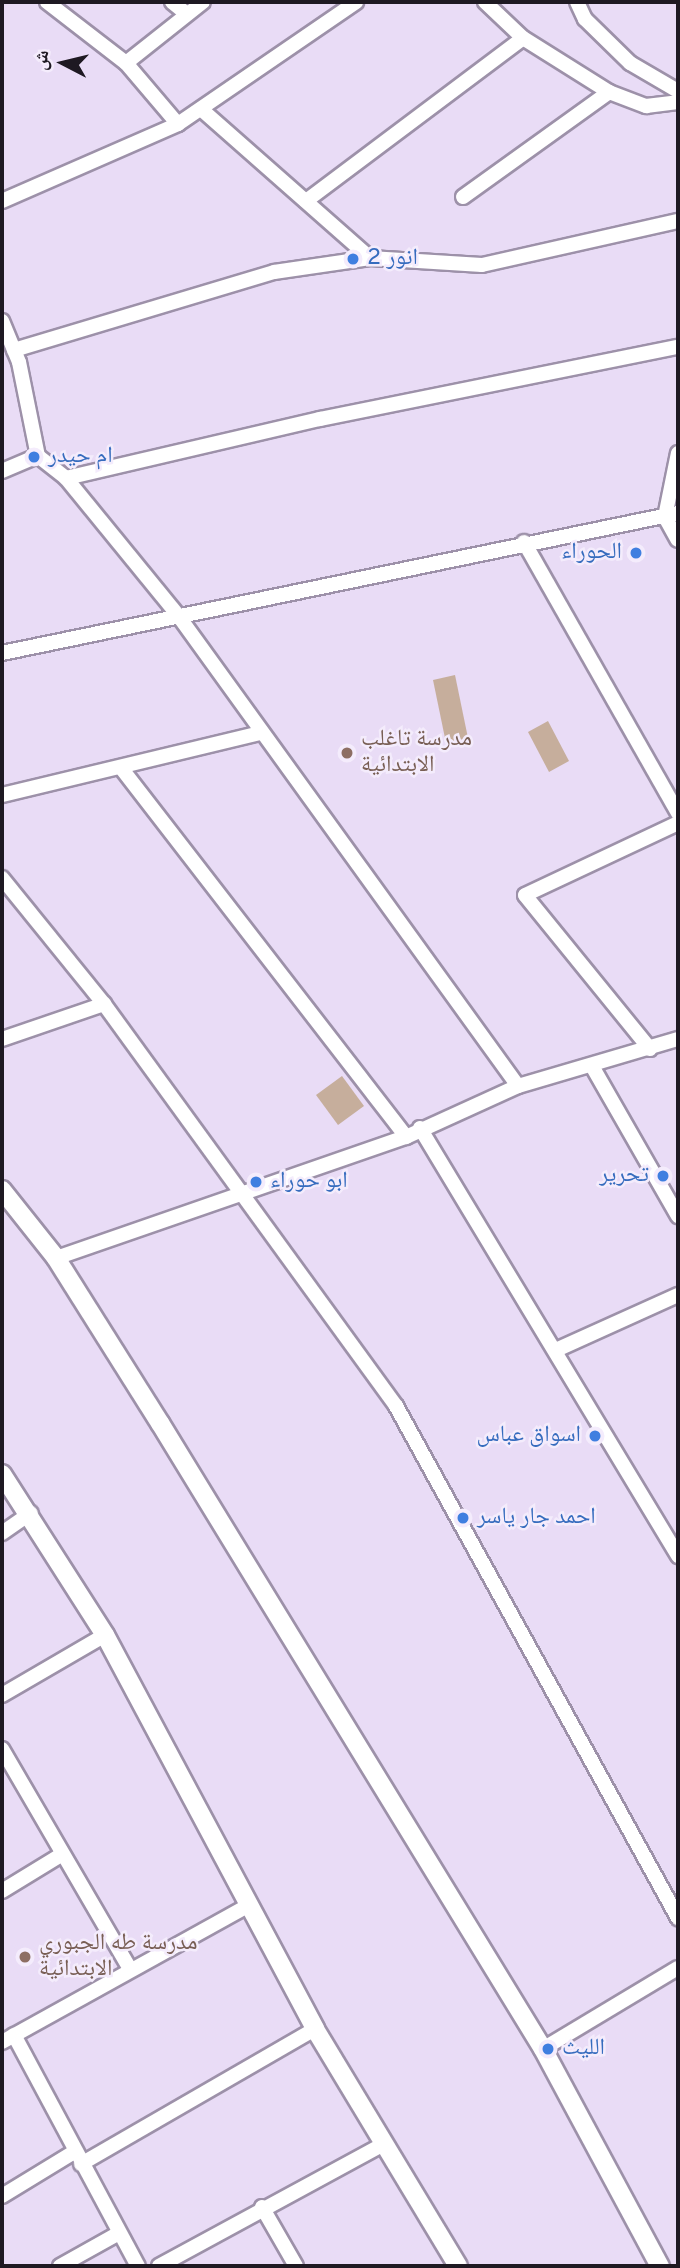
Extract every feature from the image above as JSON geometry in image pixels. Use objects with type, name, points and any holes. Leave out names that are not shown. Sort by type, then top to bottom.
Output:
[{"type":"street","points":[[47,2],[126,64],[178,124]]},
{"type":"street","points":[[172,2],[187,14]]},
{"type":"street","points":[[126,64],[203,2]]},
{"type":"street","points":[[2,201],[178,124],[356,2]]},
{"type":"street","points":[[485,2],[523,38],[610,92],[646,106],[678,102]]},
{"type":"street","points":[[577,2],[584,19],[630,63],[678,91]]},
{"type":"street","points":[[306,201],[523,38]]},
{"type":"street","points":[[463,197],[610,92]]},
{"type":"street","points":[[201,109],[370,258]]},
{"type":"street","points":[[14,350],[274,272],[370,258],[482,265],[678,221]]},
{"type":"street","points":[[2,321],[14,350],[38,456],[66,478],[180,618],[518,1086]]},
{"type":"street","points":[[66,478],[320,419],[678,347]]},
{"type":"street","points":[[678,453],[671,515],[678,540]]},
{"type":"street","points":[[2,471],[38,456]]},
{"type":"street","points":[[2,653],[180,618],[524,542],[671,515]]},
{"type":"street","points":[[524,542],[678,813]]},
{"type":"street","points":[[2,795],[122,769],[261,733]]},
{"type":"street","points":[[122,769],[406,1137]]},
{"type":"street","points":[[650,1049],[525,895],[678,823]]},
{"type":"street","points":[[2,878],[104,1004],[396,1406],[678,1918]]},
{"type":"street","points":[[2,1039],[104,1004]]},
{"type":"street","points":[[56,1258],[406,1137],[420,1128],[518,1086],[678,1039]]},
{"type":"street","points":[[592,1066],[678,1216]]},
{"type":"street","points":[[420,1128],[678,1556]]},
{"type":"street","points":[[2,1190],[56,1258],[543,2049],[660,2266]]},
{"type":"street","points":[[556,1350],[678,1295]]},
{"type":"street","points":[[2,1474],[32,1513],[105,1635],[247,1906],[315,2029],[458,2266]]},
{"type":"street","points":[[2,1533],[32,1513]]},
{"type":"street","points":[[2,1695],[105,1635]]},
{"type":"street","points":[[2,1749],[61,1855],[130,1969]]},
{"type":"street","points":[[2,1891],[61,1855]]},
{"type":"street","points":[[138,2266],[8,2038],[247,1906]]},
{"type":"street","points":[[543,2049],[678,1968]]},
{"type":"street","points":[[2,2196],[78,2158],[315,2029]]},
{"type":"street","points":[[159,2266],[262,2207],[384,2144]]},
{"type":"street","points":[[262,2207],[296,2266]]},
{"type":"street","points":[[60,2266],[119,2233]]},
{"type":"building","points":[[455,675],[468,738],[446,743],[433,680]]},
{"type":"building","points":[[548,721],[569,761],[549,772],[528,732]]},
{"type":"building","points":[[342,1076],[364,1106],[338,1125],[316,1095]]},
{"type":"place","name":"انور 2","points":[[353,259]]},
{"type":"place","name":"ام حيدر","points":[[34,457]]},
{"type":"place","name":"الحوراء","points":[[636,553]]},
{"type":"place","name":"مدرسة تاغلب الابتدائية","points":[[347,753]]},
{"type":"place","name":"تحرير","points":[[663,1176]]},
{"type":"place","name":"ابو حوراء","points":[[256,1182]]},
{"type":"place","name":"اسواق عباس","points":[[595,1436]]},
{"type":"place","name":"احمد جار ياسر","points":[[463,1518]]},
{"type":"place","name":"مدرسة طه الجبوري الابتدائية","points":[[25,1957]]},
{"type":"place","name":"الليث","points":[[548,2049]]}]
